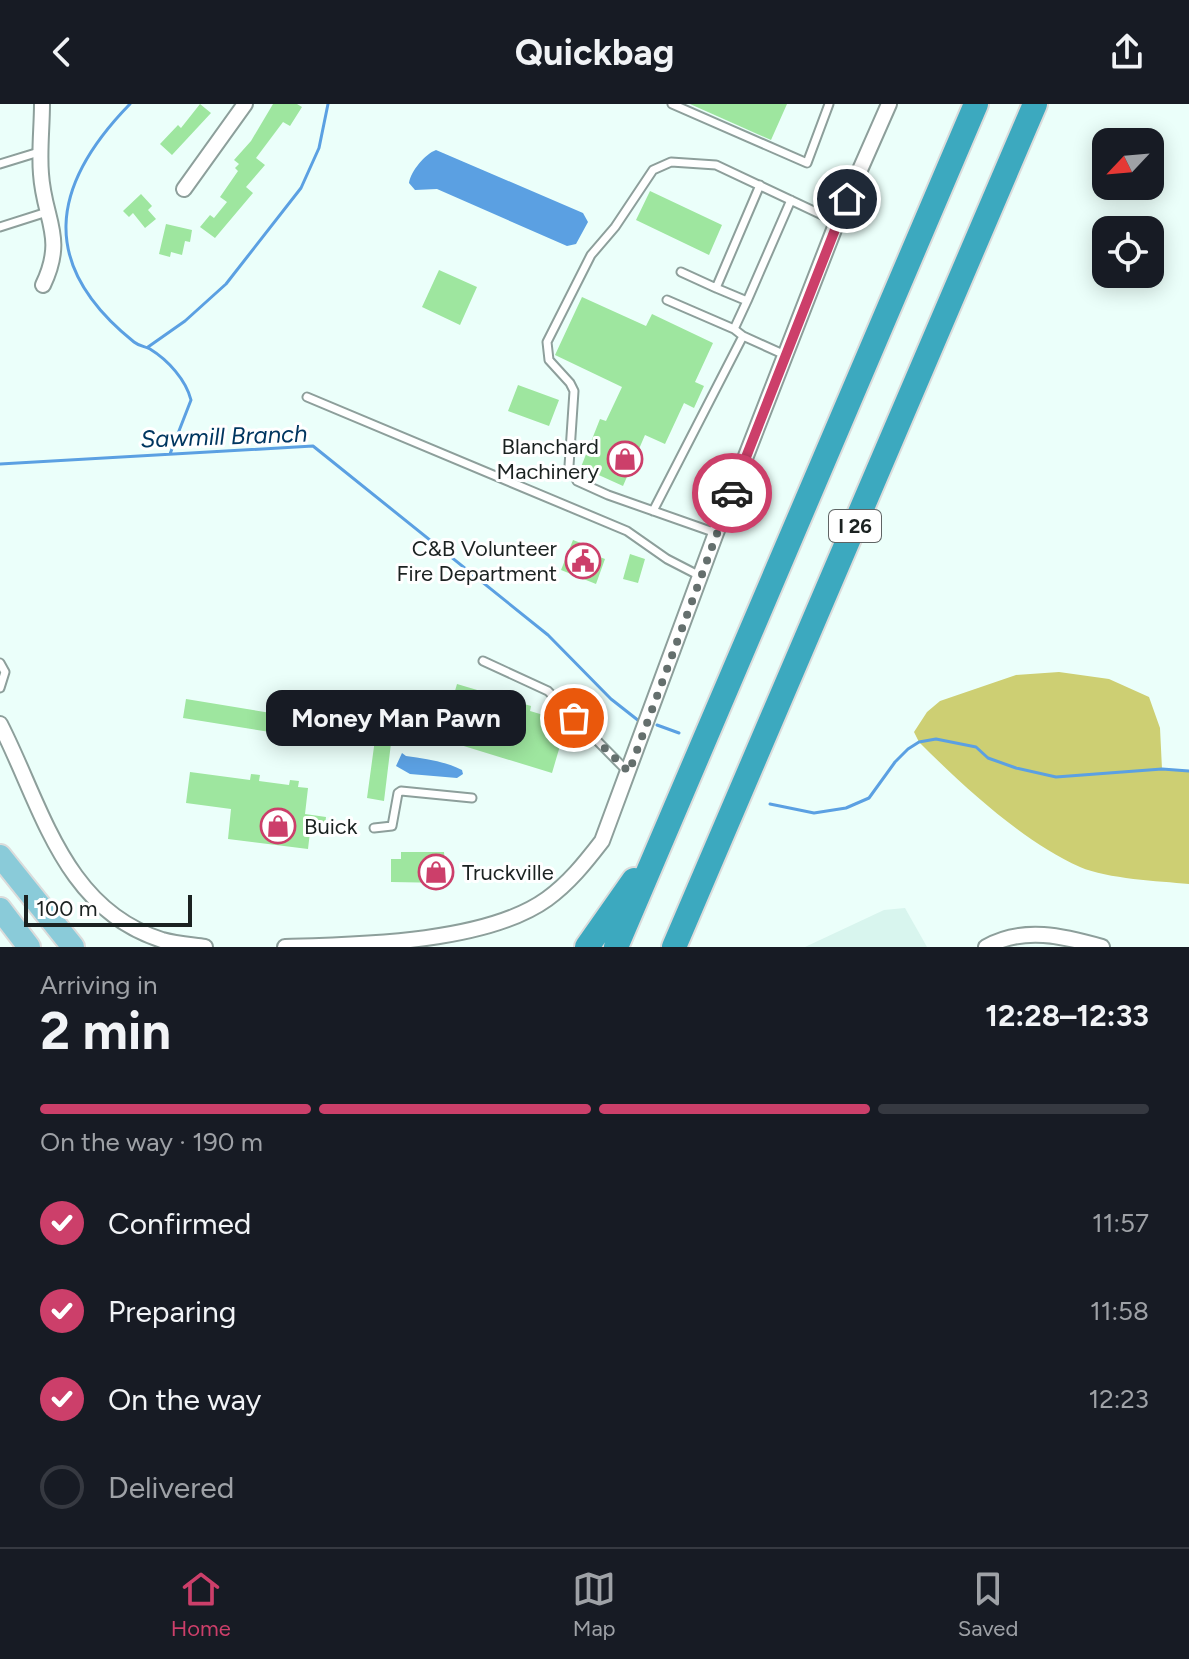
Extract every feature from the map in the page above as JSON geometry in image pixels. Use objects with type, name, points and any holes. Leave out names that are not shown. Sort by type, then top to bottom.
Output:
[{"type":"highway","name":"I 26","points":[[616,947],[976,104]]},
{"type":"highway","name":"I 26","points":[[674,947],[1035,104]]},
{"type":"highway","points":[[587,947],[665,835]]},
{"type":"highway","points":[[682,947],[696,898]]},
{"type":"main road","points":[[0,856],[73,947]]},
{"type":"main road","points":[[0,909],[29,947]]},
{"type":"street","points":[[42,104],[41,176],[55,245],[53,264],[43,285]]},
{"type":"street","points":[[184,189],[245,104]]},
{"type":"street","points":[[285,947],[377,942],[444,934],[509,919],[546,900],[577,873],[602,841],[785,355],[837,222],[889,104]]},
{"type":"street","points":[[0,724],[59,853],[82,885],[105,909],[137,929],[164,940],[205,947]]},
{"type":"street","points":[[0,736],[34,795]]},
{"type":"street","points":[[986,947],[1015,937],[1037,934],[1067,937],[1102,947]]},
{"type":"lane","points":[[672,104],[807,163],[829,104]]},
{"type":"lane","points":[[0,164],[41,151]]},
{"type":"lane","points":[[716,533],[577,481],[569,466],[574,391],[549,360],[547,342],[591,255],[615,227],[653,170],[671,162],[716,165],[837,222]]},
{"type":"lane","points":[[716,288],[760,185]]},
{"type":"lane","points":[[734,329],[791,200]]},
{"type":"lane","points":[[0,227],[48,211]]},
{"type":"lane","points":[[681,272],[747,301]]},
{"type":"lane","points":[[667,300],[785,355]]},
{"type":"lane","points":[[653,511],[743,336]]},
{"type":"lane","points":[[307,397],[627,531],[667,559],[700,576]]},
{"type":"lane","points":[[483,661],[548,691],[629,772]]},
{"type":"lane","points":[[0,663],[5,672],[0,688]]},
{"type":"lane","points":[[374,828],[392,826],[398,793],[401,791],[472,798]]},
{"type":"shaded area","points":[[1059,672],[1109,679],[1149,697],[1160,728],[1162,769],[1189,771],[1189,884],[1104,874],[1058,856],[974,794],[919,742],[914,732],[927,712],[940,701],[1016,675]]},
{"type":"shaded area","points":[[905,908],[927,947],[805,947],[884,910]]},
{"type":"water","points":[[436,150],[583,213],[588,222],[576,244],[567,246],[437,189],[415,190],[409,183],[413,173],[423,159]]},
{"type":"water","points":[[402,753],[448,764],[462,770],[463,774],[457,778],[410,774],[396,766]]},
{"type":"building","points":[[200,104],[211,113],[172,155],[160,144],[178,125],[181,128]]},
{"type":"building","points":[[273,104],[297,104],[302,107],[290,126],[283,122],[256,158],[265,165],[246,187],[253,193],[215,238],[200,227],[210,215],[214,218],[227,202],[220,197],[238,171],[235,168],[239,164],[234,160],[251,141]]},
{"type":"building","points":[[690,104],[787,104],[771,140]]},
{"type":"building","points":[[650,191],[722,225],[709,255],[636,220]]},
{"type":"building","points":[[141,194],[152,206],[148,210],[156,219],[145,228],[133,213],[129,217],[123,211]]},
{"type":"building","points":[[166,224],[192,230],[190,242],[185,241],[182,255],[171,252],[170,257],[159,254]]},
{"type":"building","points":[[439,270],[477,287],[460,325],[422,307]]},
{"type":"building","points":[[582,297],[646,326],[652,314],[713,343],[695,382],[704,386],[694,408],[684,403],[665,444],[645,435],[623,486],[581,467],[600,419],[606,421],[622,387],[555,355]]},
{"type":"building","points":[[518,385],[559,400],[549,426],[508,411]]},
{"type":"building","points":[[573,540],[586,545],[584,551],[605,559],[596,584],[561,570]]},
{"type":"building","points":[[630,554],[645,559],[638,583],[623,579]]},
{"type":"building","points":[[457,684],[531,706],[530,711],[567,722],[552,773],[441,739]]},
{"type":"building","points":[[186,699],[331,723],[330,731],[341,733],[339,743],[183,718]]},
{"type":"building","points":[[376,732],[392,735],[384,801],[367,798]]},
{"type":"building","points":[[190,772],[250,780],[251,774],[260,775],[259,781],[289,785],[290,780],[299,781],[298,787],[308,788],[305,814],[326,817],[324,834],[310,832],[308,849],[228,839],[231,809],[186,803]]},
{"type":"building","points":[[401,852],[444,852],[447,883],[391,882],[391,859],[401,859]]},
{"type":"waterway","points":[[130,104],[103,135],[83,165],[71,195],[66,225],[69,254],[82,284],[103,313],[134,342],[150,349],[170,365],[189,393],[191,400],[170,454]]},
{"type":"waterway","points":[[148,347],[185,321],[226,284],[301,188],[319,148],[328,104]]},
{"type":"waterway","name":"Sawmill Branch","points":[[0,464],[313,446],[548,635],[611,699],[639,721]]},
{"type":"waterway","name":"Sawmill Branch","points":[[657,725],[679,733]]},
{"type":"waterway","name":"Sawmill Branch","points":[[770,804],[814,813],[846,808],[869,798],[908,749],[919,742],[936,739],[976,747],[988,758],[1056,777],[1162,769],[1189,771]]},
{"type":"way so far","points":[[574,718],[629,772],[732,493]]},
{"type":"place","name":"Blanchard Machinery","points":[[625,459]]},
{"type":"place","name":"C&B Volunteer Fire Department","points":[[583,561]]},
{"type":"place","name":"Money Man Pawn","points":[[574,718]]},
{"type":"place","name":"Buick","points":[[278,826]]},
{"type":"place","name":"Truckville","points":[[436,872]]},
{"type":"route","points":[[732,493],[847,199]]}]
